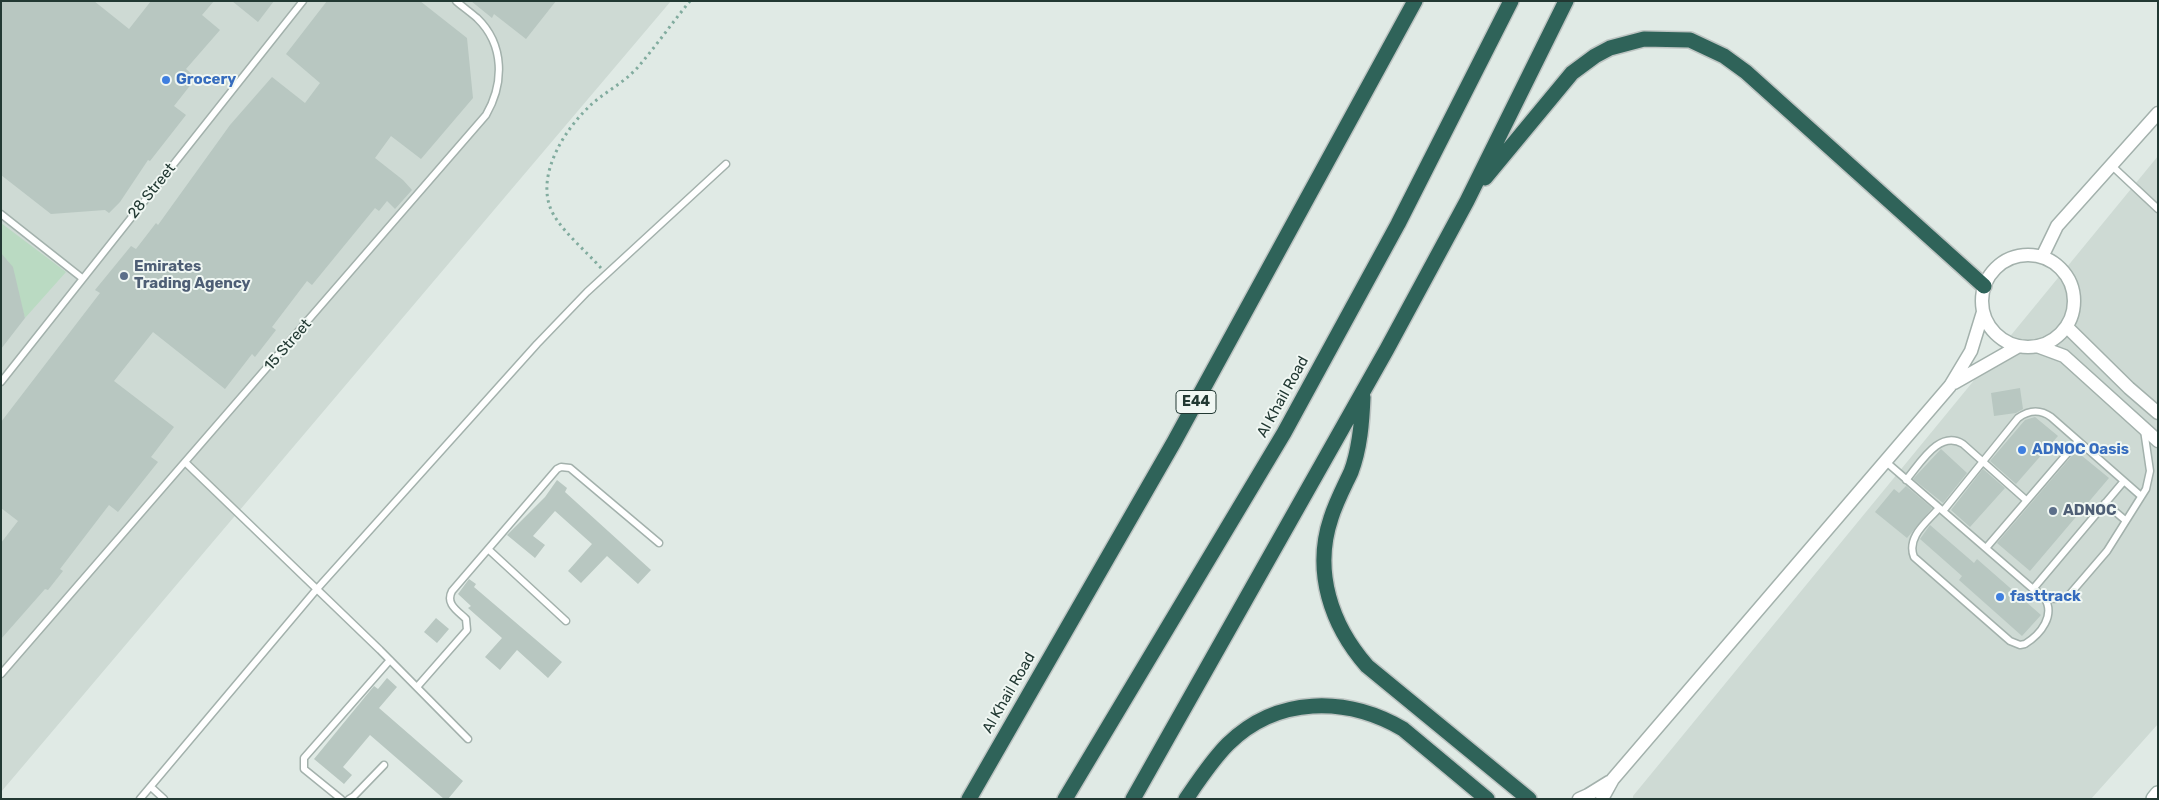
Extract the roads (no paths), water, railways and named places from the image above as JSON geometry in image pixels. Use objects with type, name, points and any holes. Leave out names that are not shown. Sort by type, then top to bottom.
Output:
[{"type":"highway","name":"Al Khail Road","points":[[969,799],[1178,434],[1415,1]]},
{"type":"highway","name":"Al Khail Road","points":[[1065,799],[1284,433],[1398,224],[1511,1]]},
{"type":"highway","points":[[1133,799],[1363,393],[1467,200],[1566,1]]},
{"type":"highway","points":[[1467,200],[1572,73],[1595,56],[1629,42],[1644,39],[1690,40],[1724,56],[1746,72],[1984,286]]},
{"type":"highway","points":[[1363,393],[1357,452],[1331,517],[1324,544],[1324,576],[1333,612],[1349,644],[1368,666],[1529,799]]},
{"type":"highway","points":[[1186,799],[1218,755],[1242,732],[1270,716],[1285,711],[1320,705],[1355,709],[1388,720],[1403,729],[1487,799]]},
{"type":"street","points":[[2042,256],[2057,226],[2158,113]]},
{"type":"street","points":[[1602,799],[1613,779],[1950,386],[1971,351],[1983,312],[1982,294],[1984,286],[1995,268],[2007,260],[2022,255],[2042,256],[2053,262],[2062,270],[2072,286],[2074,304],[2072,316],[2067,327],[2054,339],[2037,346]]},
{"type":"street","points":[[1983,312],[1990,328],[2003,340],[2019,346],[2037,346],[2064,356],[2158,441]]},
{"type":"street","points":[[2067,327],[2129,388],[2158,413]]},
{"type":"street","points":[[1950,386],[2019,346]]},
{"type":"street","points":[[1579,799],[1601,788],[1613,779]]},
{"type":"street","points":[[2154,799],[2158,794]]},
{"type":"lane","name":"28 Street","points":[[1,382],[304,1]]},
{"type":"lane","name":"15 Street","points":[[1,674],[486,115],[494,100],[499,83],[500,71],[496,48],[485,28],[456,1]]},
{"type":"lane","points":[[140,799],[316,590],[537,344],[606,274],[726,164]]},
{"type":"lane","points":[[2111,165],[2158,209]]},
{"type":"lane","points":[[1,214],[82,278]]},
{"type":"lane","points":[[2044,596],[2050,610],[2048,621],[2030,641],[2020,645],[2015,644],[1914,557],[1911,547],[1914,537],[1941,510],[2018,418],[2029,412],[2035,411],[2046,414],[2141,496]]},
{"type":"lane","points":[[1885,461],[2033,589],[2055,600],[2070,594],[2107,551],[2141,496],[2149,480],[2150,470],[2144,429]]},
{"type":"lane","points":[[1906,480],[1935,447],[1946,440],[1958,441],[2026,500]]},
{"type":"lane","points":[[1986,548],[2078,441]]},
{"type":"lane","points":[[186,463],[390,660],[468,739]]},
{"type":"lane","points":[[417,687],[467,630],[466,619],[451,604],[450,595],[557,469],[561,467],[574,471],[659,543]]},
{"type":"lane","points":[[2033,589],[2124,481]]},
{"type":"lane","points":[[2106,503],[2125,520]]},
{"type":"lane","points":[[488,549],[566,621]]},
{"type":"lane","points":[[341,799],[304,769],[304,758],[390,660]]},
{"type":"lane","points":[[349,799],[384,765]]},
{"type":"lane","points":[[151,787],[164,799]]},
{"type":"place","name":"Grocery","points":[[166,80]]},
{"type":"place","name":"Emirates Trading Agency","points":[[124,276]]},
{"type":"place","name":"ADNOC Oasis","points":[[2022,450]]},
{"type":"place","name":"ADNOC","points":[[2053,511]]},
{"type":"place","name":"fasttrack","points":[[2000,597]]}]
